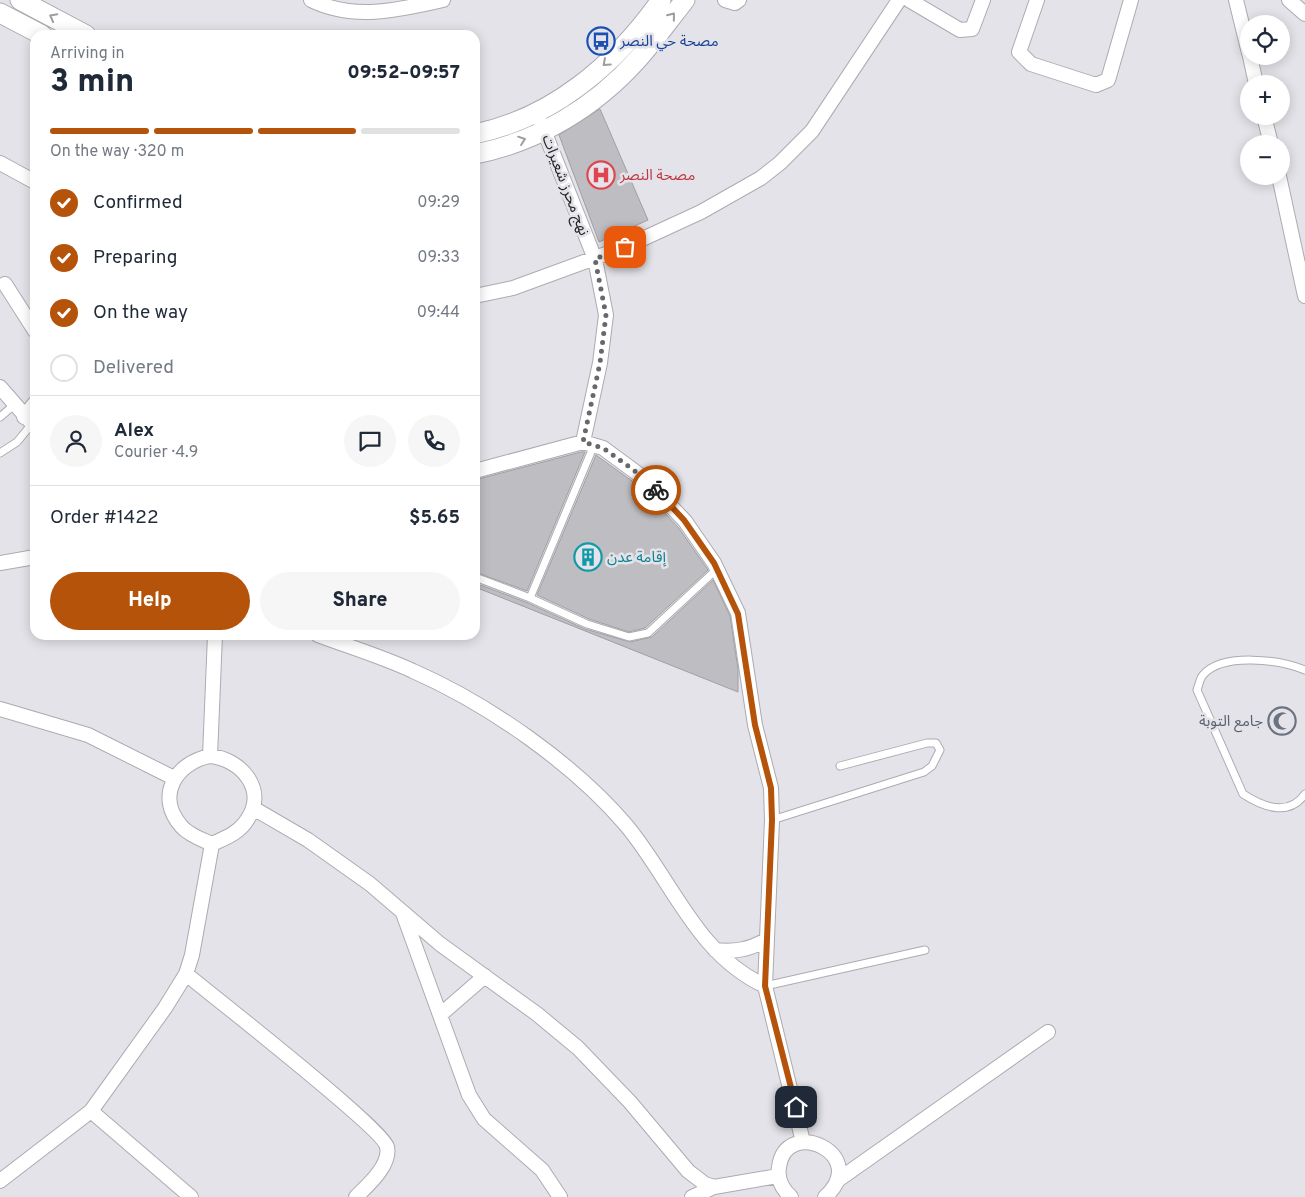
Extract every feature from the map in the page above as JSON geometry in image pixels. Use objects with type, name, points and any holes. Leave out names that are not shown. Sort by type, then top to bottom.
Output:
[{"type":"main road","points":[[20,0],[77,30]]},
{"type":"main road","points":[[480,132],[536,115],[586,81],[621,49],[661,0]]},
{"type":"main road","points":[[480,152],[546,132],[601,93],[636,60],[685,0]]},
{"type":"main road","points":[[0,13],[32,30]]},
{"type":"main road","points":[[0,23],[21,24]]},
{"type":"street","points":[[311,0],[339,10],[371,13],[400,10],[443,0]]},
{"type":"street","points":[[725,0],[735,2],[739,0]]},
{"type":"street","points":[[480,295],[513,288],[595,259],[701,212],[761,178],[780,163],[812,131],[899,0]]},
{"type":"street","points":[[909,0],[960,30],[972,29],[983,0]]},
{"type":"street","points":[[1037,0],[1019,52],[1031,64],[1096,85],[1108,80],[1131,0]]},
{"type":"street","points":[[1236,0],[1240,17]]},
{"type":"street","points":[[1289,0],[1305,14]]},
{"type":"street","name":"نهج محرز شعيرات","points":[[536,115],[546,132],[595,259],[606,315],[588,444]]},
{"type":"street","points":[[0,163],[30,179]]},
{"type":"street","points":[[1281,185],[1305,296]]},
{"type":"street","points":[[5,284],[30,324]]},
{"type":"street","points":[[0,387],[30,423]]},
{"type":"street","points":[[480,470],[588,444],[603,448],[646,479],[684,520],[717,569],[738,614],[755,725],[768,769],[772,820],[765,986],[803,1142]]},
{"type":"street","points":[[0,563],[30,558]]},
{"type":"street","points":[[210,756],[215,640]]},
{"type":"street","points":[[331,640],[414,671],[484,708],[536,743],[588,783],[627,826],[661,873],[698,931],[715,950],[746,977],[765,986]]},
{"type":"street","points":[[0,709],[88,735],[174,778]]},
{"type":"street","points":[[210,756],[228,760],[243,770],[253,791],[253,808],[247,820],[234,834],[212,844],[183,829],[172,814],[169,796],[174,778],[183,766],[196,759],[210,756]]},
{"type":"street","points":[[253,808],[308,840],[370,884],[440,944],[486,976],[578,1048],[630,1102],[688,1171],[705,1184],[714,1187]]},
{"type":"street","points":[[0,1181],[91,1112],[160,1016],[186,974],[192,955],[212,844]]},
{"type":"street","points":[[403,912],[469,1095],[484,1119],[542,1170],[560,1197]]},
{"type":"street","points":[[715,950],[736,952],[752,948],[766,940]]},
{"type":"street","points":[[186,974],[348,1106],[384,1139],[388,1147],[386,1161],[356,1197]]},
{"type":"street","points":[[440,1015],[486,976]]},
{"type":"street","points":[[838,1180],[1048,1032]]},
{"type":"street","points":[[91,1112],[191,1197]]},
{"type":"street","points":[[791,1197],[782,1187],[778,1176],[779,1165],[784,1154],[792,1146],[803,1142],[815,1142],[826,1148],[834,1156],[838,1168],[838,1180],[833,1190],[825,1197]]},
{"type":"street","points":[[692,1197],[714,1187],[778,1176]]},
{"type":"lane","points":[[0,417],[14,405]]},
{"type":"lane","points":[[0,453],[16,442],[30,423]]},
{"type":"lane","points":[[530,598],[588,444]]},
{"type":"lane","points":[[480,579],[530,598],[587,624],[629,637],[648,633],[717,569]]},
{"type":"lane","points":[[1305,670],[1289,664],[1258,660],[1219,664],[1202,675],[1197,690],[1243,794],[1259,805],[1277,809],[1300,801],[1305,794]]},
{"type":"lane","points":[[772,820],[924,772],[932,766],[940,750],[936,743],[927,743],[840,766]]},
{"type":"lane","points":[[765,986],[925,950]]},
{"type":"building","name":"مصحة النصر","points":[[600,109],[648,220],[599,242],[559,135]]},
{"type":"building","points":[[585,452],[527,591],[480,574],[480,479]]},
{"type":"building","points":[[596,455],[639,486],[678,527],[708,570],[645,628],[629,632],[589,619],[537,595]]},
{"type":"building","points":[[713,580],[730,616],[738,669],[738,692],[480,589],[480,585],[528,603],[585,629],[630,642],[652,637]]},
{"type":"way so far","points":[[625,247],[595,259],[606,315],[600,363],[583,442],[603,448],[646,479],[656,490]]},
{"type":"place","name":"مصحة حي النصر","points":[[601,41]]},
{"type":"place","name":"مصحة النصر","points":[[601,175]]},
{"type":"place","name":"إقامة عدن","points":[[588,557]]},
{"type":"place","name":"جامع التوبة","points":[[1282,721]]},
{"type":"route","points":[[656,490],[684,520],[714,563],[738,614],[755,725],[768,769],[771,788],[772,820],[765,949],[765,986],[796,1107]]}]
